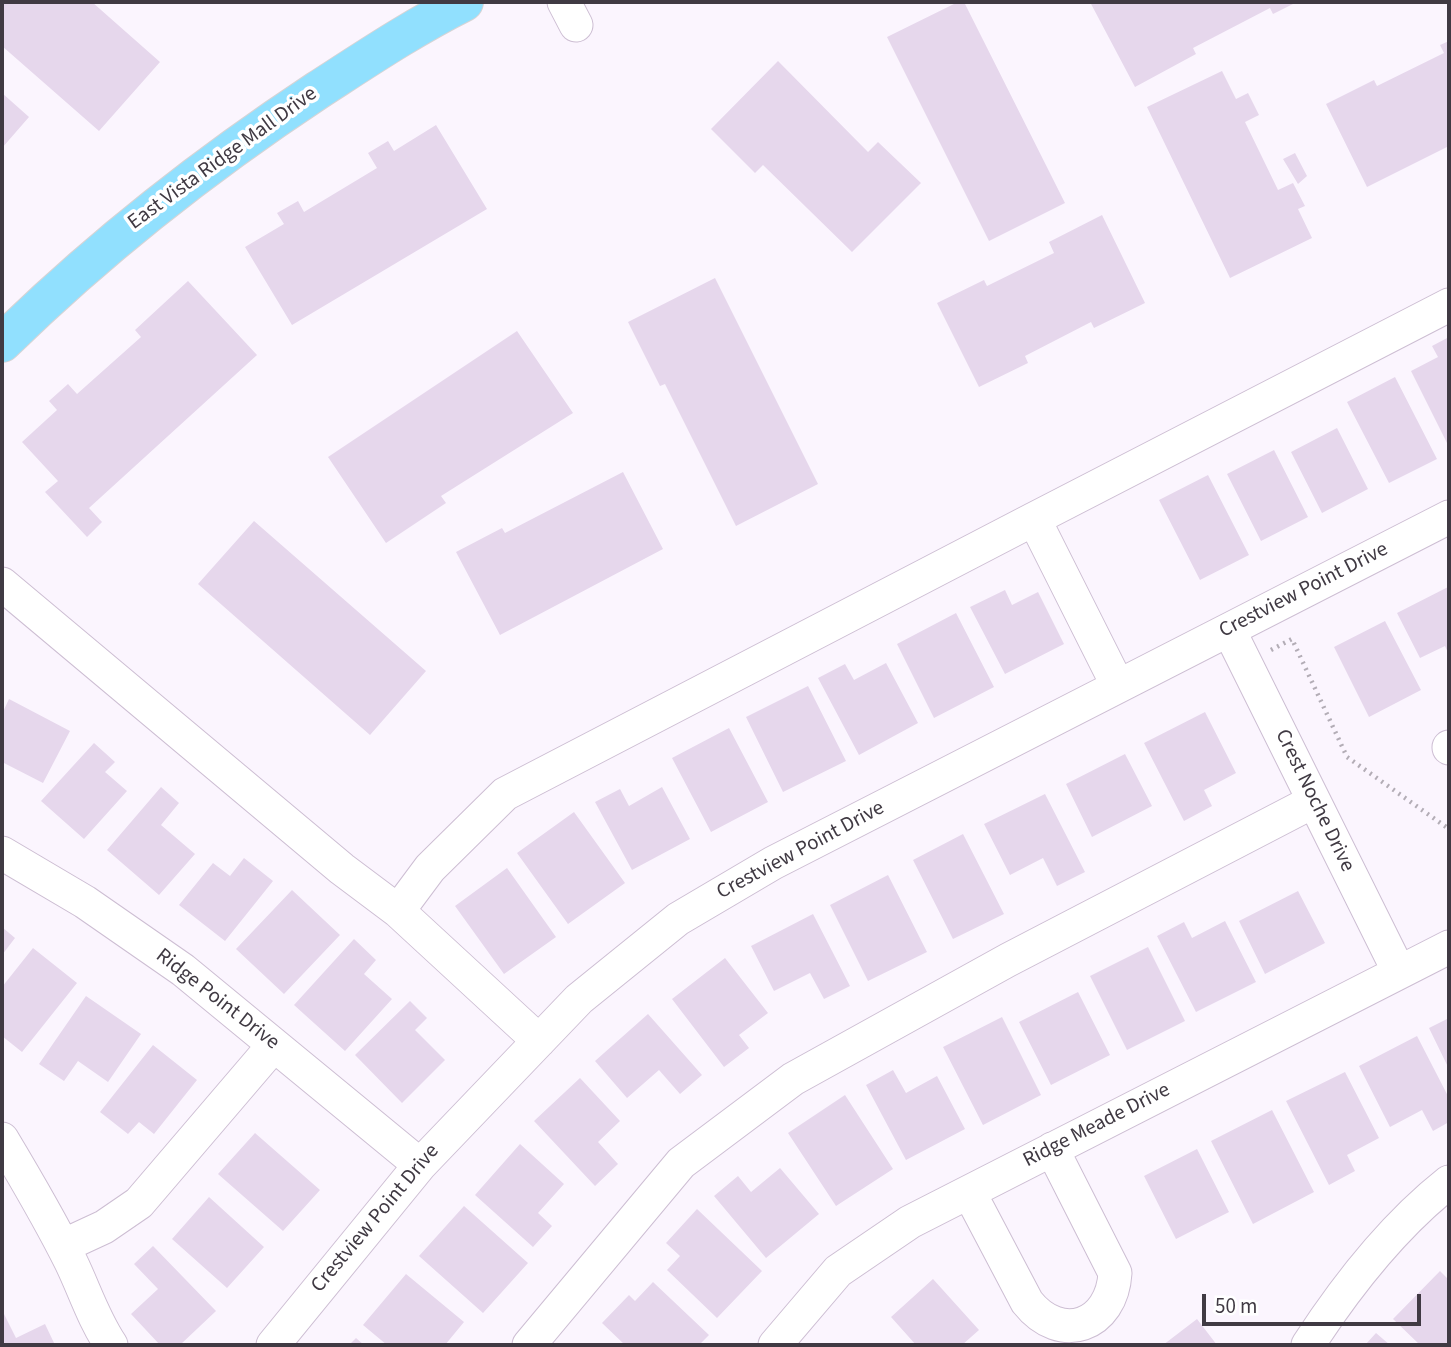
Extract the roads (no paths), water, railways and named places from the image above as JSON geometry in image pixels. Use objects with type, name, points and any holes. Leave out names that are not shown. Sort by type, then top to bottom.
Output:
[{"type":"main road","name":"East Vista Ridge Mall Drive","points":[[2,343],[74,272],[148,211],[272,120],[411,28],[464,2]]},
{"type":"street","points":[[398,911],[430,868],[505,794],[1449,305]]},
{"type":"street","name":"Crestview Point Drive","points":[[273,1345],[420,1165],[579,999],[678,919],[773,863],[1449,517]]},
{"type":"street","points":[[1034,519],[1118,686]]},
{"type":"street","points":[[2,584],[342,869],[398,911],[539,1041]]},
{"type":"street","name":"Crest Noche Drive","points":[[1229,630],[1399,972]]},
{"type":"street","points":[[528,1345],[681,1163],[793,1079],[1007,960],[1314,801]]},
{"type":"street","name":"Ridge Point Drive","points":[[2,853],[85,902],[183,970],[420,1165]]},
{"type":"street","name":"Ridge Meade Drive","points":[[775,1345],[838,1271],[910,1222],[1449,947]]},
{"type":"street","points":[[63,1246],[104,1227],[139,1203],[274,1045]]},
{"type":"street","points":[[2,1139],[63,1246],[92,1316],[110,1345]]},
{"type":"street","points":[[968,1192],[1027,1302],[1037,1315],[1058,1325],[1082,1324],[1097,1316],[1108,1304],[1114,1289],[1115,1273],[1052,1149]]},
{"type":"street","points":[[1308,1345],[1334,1305],[1375,1254],[1426,1200],[1449,1182]]}]
